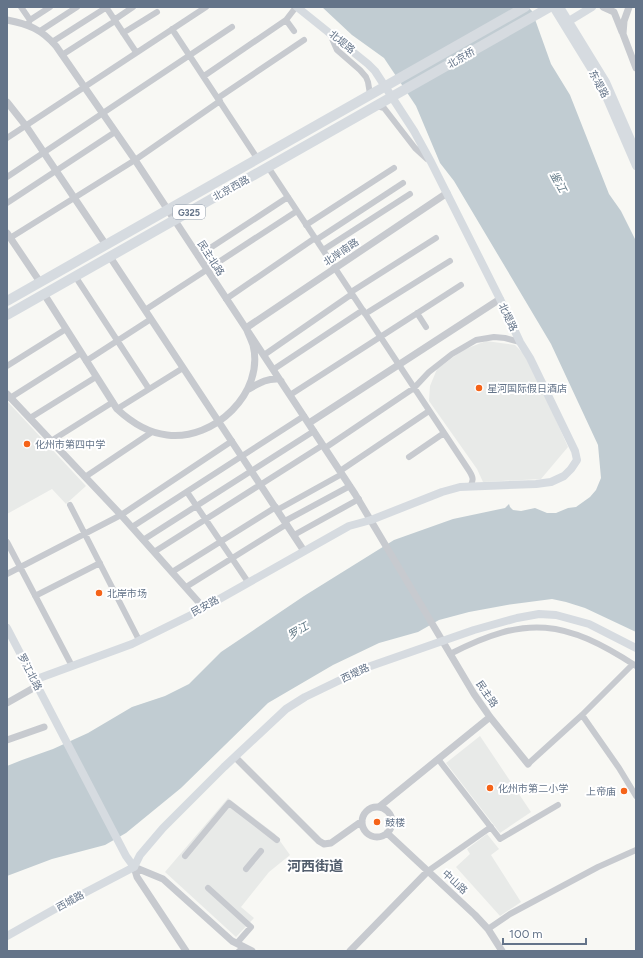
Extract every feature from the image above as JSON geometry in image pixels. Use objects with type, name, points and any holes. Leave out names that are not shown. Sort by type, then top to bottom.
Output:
[{"type":"highway","name":"北京桥","points":[[367,96],[525,7]]},
{"type":"highway","name":"北京桥","points":[[374,107],[552,7]]},
{"type":"highway","name":"北京西路","points":[[7,301],[367,96]]},
{"type":"highway","name":"北京西路","points":[[7,315],[374,107]]},
{"type":"main road","name":"北堤路","points":[[296,7],[330,32],[378,74],[414,131],[447,193],[520,342],[530,358],[575,451],[577,460],[564,476],[551,482],[481,486],[472,482],[442,492],[371,520]]},
{"type":"main road","name":"东堤路","points":[[552,7],[566,23],[606,82],[636,151]]},
{"type":"main road","name":"东堤路","points":[[560,7],[566,23],[601,85],[636,166]]},
{"type":"main road","points":[[566,23],[592,7]]},
{"type":"main road","name":"民安路","points":[[35,683],[72,666],[139,640],[203,607],[349,526],[371,520]]},
{"type":"main road","name":"西堤路","points":[[134,867],[140,855],[163,828],[286,709],[305,697],[365,668],[474,630],[518,618],[549,615],[566,617],[589,624],[636,648]]},
{"type":"main road","name":"罗江北路","points":[[7,628],[9,637],[35,683],[126,856],[134,867]]},
{"type":"main road","name":"西城路","points":[[7,936],[134,867]]},
{"type":"street","points":[[22,7],[29,23],[50,7]]},
{"type":"street","points":[[40,31],[77,7]]},
{"type":"street","points":[[52,42],[106,7],[136,52]]},
{"type":"street","points":[[62,55],[133,7]]},
{"type":"street","points":[[7,138],[206,7]]},
{"type":"street","points":[[204,76],[286,20],[296,7]]},
{"type":"street","points":[[603,7],[614,12],[636,68]]},
{"type":"street","points":[[622,34],[624,21],[629,7]]},
{"type":"street","points":[[123,33],[157,12]]},
{"type":"street","name":"民主北路","points":[[7,20],[29,23],[52,42],[62,55],[135,160],[350,486],[436,632]]},
{"type":"street","points":[[286,20],[294,31]]},
{"type":"street","points":[[7,178],[232,27]]},
{"type":"street","points":[[172,29],[257,158]]},
{"type":"street","points":[[330,32],[337,50],[366,77],[368,82],[367,96]]},
{"type":"street","points":[[40,282],[9,236],[74,199],[135,160],[304,40]]},
{"type":"street","points":[[7,102],[26,126],[106,245]]},
{"type":"street","points":[[374,107],[384,108],[415,148],[431,162]]},
{"type":"street","points":[[7,203],[115,132]]},
{"type":"street","points":[[268,167],[430,411],[472,482]]},
{"type":"street","points":[[306,224],[394,168]]},
{"type":"street","points":[[226,299],[403,183]]},
{"type":"street","name":"北岸南路","points":[[246,328],[447,193]]},
{"type":"street","points":[[323,250],[410,194]]},
{"type":"street","points":[[198,256],[288,197]]},
{"type":"street","points":[[145,310],[297,211]]},
{"type":"street","points":[[264,355],[352,293],[436,238]]},
{"type":"street","points":[[110,257],[304,551]]},
{"type":"street","points":[[274,369],[364,312],[450,261]]},
{"type":"street","points":[[75,276],[149,389]]},
{"type":"street","points":[[290,395],[461,285]]},
{"type":"street","points":[[44,294],[117,409],[137,424],[152,432],[169,436],[193,433],[208,427],[230,413],[239,404],[247,390],[252,375],[254,361],[253,345],[246,328]]},
{"type":"street","points":[[308,423],[500,299]]},
{"type":"street","points":[[417,313],[426,327]]},
{"type":"street","points":[[86,361],[151,319]]},
{"type":"street","points":[[7,366],[66,329]]},
{"type":"street","points":[[154,552],[414,388],[430,372],[452,354],[476,340],[494,337],[520,342]]},
{"type":"street","points":[[81,353],[9,396],[121,515],[203,607]]},
{"type":"street","points":[[117,409],[183,368]]},
{"type":"street","points":[[30,418],[96,377]]},
{"type":"street","points":[[247,390],[263,381],[271,379],[279,379],[285,386]]},
{"type":"street","points":[[51,442],[113,402]]},
{"type":"street","points":[[172,572],[276,509],[341,473],[430,411]]},
{"type":"street","points":[[132,527],[304,416]]},
{"type":"street","points":[[143,540],[314,431]]},
{"type":"street","points":[[85,477],[152,432]]},
{"type":"street","points":[[409,457],[444,434]]},
{"type":"street","points":[[7,574],[121,515],[232,441]]},
{"type":"street","points":[[186,587],[286,523],[350,486]]},
{"type":"street","points":[[187,492],[248,582]]},
{"type":"street","points":[[294,535],[358,499]]},
{"type":"street","points":[[70,505],[139,640]]},
{"type":"street","points":[[7,542],[72,666]]},
{"type":"street","points":[[35,596],[100,563]]},
{"type":"street","points":[[450,654],[467,645],[502,632],[516,628],[537,627],[554,629],[581,636],[634,665],[528,764]]},
{"type":"street","name":"民主路","points":[[436,632],[490,717],[528,764]]},
{"type":"street","name":"民安路","points":[[7,702],[35,683]]},
{"type":"street","points":[[582,715],[619,768],[636,796]]},
{"type":"street","points":[[379,807],[490,717]]},
{"type":"street","points":[[7,740],[44,727]]},
{"type":"street","points":[[235,757],[319,841],[324,844],[331,843],[362,821]]},
{"type":"street","points":[[438,759],[500,839],[558,805]]},
{"type":"street","points":[[185,856],[230,803],[277,840]]},
{"type":"street","points":[[379,807],[387,811],[392,820],[392,825],[387,833],[380,837],[371,836],[364,830],[362,821],[363,816],[369,809],[379,807]]},
{"type":"street","points":[[350,951],[428,871],[491,827]]},
{"type":"street","name":"中山路","points":[[387,833],[452,892],[488,929],[502,951]]},
{"type":"street","points":[[488,929],[510,914],[598,867],[636,850]]},
{"type":"street","points":[[246,869],[261,851]]},
{"type":"street","points":[[134,867],[162,879],[232,941],[240,947],[252,951]]},
{"type":"street","points":[[134,867],[137,877],[186,951]]},
{"type":"street","points":[[208,888],[251,927],[240,947]]},
{"type":"shaded area","points":[[486,341],[515,345],[528,358],[568,447],[541,479],[483,482],[477,469],[429,401],[430,386],[437,369],[463,350]]},
{"type":"shaded area","name":"化州市第四中学","points":[[7,401],[86,486],[66,504],[52,489],[7,514]]},
{"type":"shaded area","name":"化州市第二小学","points":[[480,736],[531,812],[500,833],[446,763]]},
{"type":"shaded area","points":[[228,798],[275,834],[290,855],[269,872],[241,907],[254,918],[236,937],[165,872]]},
{"type":"shaded area","points":[[487,834],[499,849],[491,855],[521,902],[500,916],[456,867],[470,854],[467,849]]},
{"type":"water","points":[[322,7],[528,7],[532,11],[551,64],[570,95],[609,194],[621,211],[636,241],[636,632],[585,608],[552,599],[469,612],[439,620],[418,632],[379,643],[333,665],[268,703],[181,788],[126,833],[105,845],[52,859],[7,876],[7,766],[53,749],[88,733],[132,707],[165,696],[189,684],[221,652],[304,596],[394,540],[453,519],[505,508],[509,504],[513,510],[521,511],[535,508],[547,513],[556,513],[568,508],[576,507],[590,497],[596,490],[601,478],[598,445],[551,344],[454,181],[440,163],[416,106],[384,58],[352,35]]},
{"type":"place","name":"星河国际假日酒店","points":[[479,388]]},
{"type":"place","name":"化州市第四中学","points":[[27,444]]},
{"type":"place","name":"北岸市场","points":[[99,593]]},
{"type":"place","name":"化州市第二小学","points":[[490,788]]},
{"type":"place","name":"上帝庙","points":[[624,791]]},
{"type":"place","name":"鼓楼","points":[[377,822]]},
{"type":"district","name":"河西街道","points":[[315,866]]},
{"type":"water label","name":"鉴江","points":[[558,182]]},
{"type":"water label","name":"罗江","points":[[298,631]]}]
